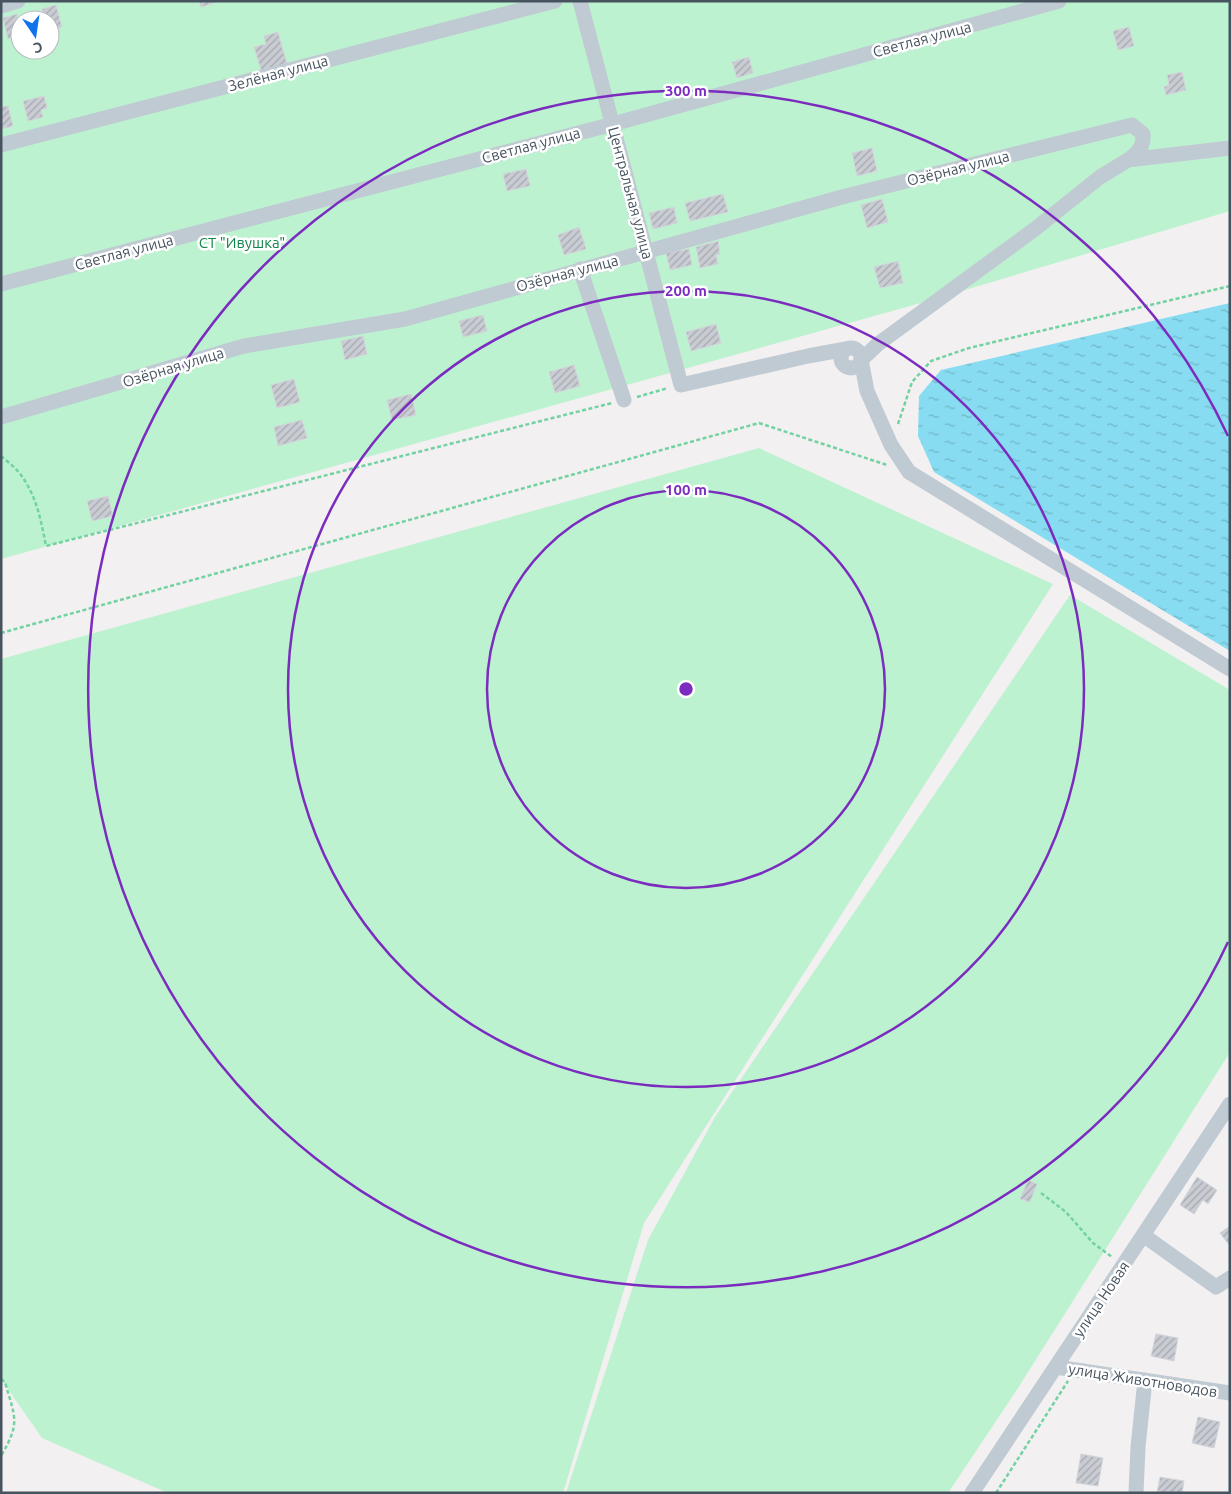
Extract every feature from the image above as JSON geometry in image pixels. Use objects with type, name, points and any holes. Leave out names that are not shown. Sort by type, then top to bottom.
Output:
[{"type":"street","points":[[1,6],[18,1]]},
{"type":"street","name":"Зелёная улица","points":[[1,145],[555,1]]},
{"type":"street","name":"Центральная улица","points":[[580,1],[681,385]]},
{"type":"street","name":"Светлая улица","points":[[1,284],[613,124],[1059,1]]},
{"type":"street","name":"Озёрная улица","points":[[1,417],[244,346],[405,318],[842,197],[1132,125],[1143,134],[1143,142],[1140,151],[1128,160]]},
{"type":"street","points":[[861,360],[878,344],[1035,229],[1100,177],[1128,160],[1230,148]]},
{"type":"street","points":[[580,269],[624,400]]},
{"type":"street","points":[[681,385],[808,356],[846,357],[878,344]]},
{"type":"street","points":[[846,357],[858,351],[867,391]]},
{"type":"street","points":[[846,357],[867,391],[891,445],[909,472],[1230,669]]},
{"type":"street","name":"улица Новая","points":[[972,1493],[1230,1104]]},
{"type":"street","points":[[1143,1235],[1216,1287],[1230,1278]]},
{"type":"street","name":"улица Животноводов","points":[[1056,1366],[1230,1393]]},
{"type":"street","points":[[1136,1493],[1138,1447],[1145,1380]]},
{"type":"path","points":[[891,445],[912,382],[931,361],[969,348],[1230,286]]},
{"type":"path","points":[[1,456],[20,474],[31,491],[38,509],[46,546],[681,385]]},
{"type":"path","points":[[1,633],[759,423],[909,472]]},
{"type":"path","points":[[1041,1193],[1066,1212],[1093,1243],[1123,1265]]},
{"type":"path","points":[[996,1493],[1075,1370]]},
{"type":"path","points":[[1,1379],[5,1382],[16,1420],[12,1437],[1,1456]]},
{"type":"green space","name":"СТ \"Ивушка\"","points":[[1,1],[1230,1],[1230,211],[928,301],[1,559]]},
{"type":"green space","points":[[759,448],[1053,584],[644,1223],[563,1493],[168,1493],[42,1438],[1,1379],[1,659]]},
{"type":"green space","points":[[1070,595],[1230,690],[1230,1052],[1018,1388],[948,1493],[566,1493],[648,1240],[715,1117]]},
{"type":"water","points":[[1230,303],[1230,651],[934,472],[918,436],[919,396],[941,370]]},
{"type":"building","points":[[199,1],[220,1],[201,7]]},
{"type":"building","points":[[56,5],[57,10],[42,10]]},
{"type":"building","points":[[10,16],[10,38],[8,39],[3,18]]},
{"type":"building","points":[[1129,27],[1134,46],[1118,50],[1113,31]]},
{"type":"building","points":[[278,32],[287,64],[261,70],[254,47],[266,44],[264,36]]},
{"type":"building","points":[[749,57],[753,73],[737,78],[732,62]]},
{"type":"building","points":[[1182,72],[1186,90],[1166,95],[1164,87],[1169,85],[1167,75]]},
{"type":"building","points":[[44,96],[47,108],[41,110],[43,117],[28,121],[23,101]]},
{"type":"building","points":[[8,106],[13,126],[1,129],[1,107]]},
{"type":"building","points":[[872,148],[877,171],[857,176],[852,153]]},
{"type":"building","points":[[526,169],[530,186],[507,191],[503,174]]},
{"type":"building","points":[[723,194],[728,212],[690,221],[685,203]]},
{"type":"building","points":[[882,199],[888,222],[867,228],[861,205]]},
{"type":"building","points":[[674,207],[677,223],[653,229],[649,213]]},
{"type":"building","points":[[579,227],[586,249],[564,255],[558,235]]},
{"type":"building","points":[[718,241],[720,254],[716,255],[718,264],[700,268],[696,247]]},
{"type":"building","points":[[689,249],[692,265],[670,270],[666,253]]},
{"type":"building","points":[[898,261],[903,283],[880,288],[874,267]]},
{"type":"building","points":[[483,315],[487,331],[463,337],[459,321]]},
{"type":"building","points":[[716,324],[721,343],[691,351],[686,332]]},
{"type":"building","points":[[363,336],[367,354],[345,360],[341,341]]},
{"type":"building","points":[[574,365],[580,386],[555,393],[549,372]]},
{"type":"building","points":[[294,379],[300,402],[277,408],[271,385]]},
{"type":"building","points":[[411,394],[416,415],[392,420],[387,400]]},
{"type":"building","points":[[302,420],[307,438],[278,446],[274,427]]},
{"type":"building","points":[[108,496],[113,516],[92,521],[87,501]]},
{"type":"building","points":[[1197,1177],[1217,1190],[1208,1204],[1203,1200],[1194,1214],[1180,1205]]},
{"type":"building","points":[[1028,1180],[1037,1184],[1030,1202],[1020,1199]]},
{"type":"building","points":[[1230,1226],[1230,1246],[1220,1233]]},
{"type":"building","points":[[1156,1334],[1178,1338],[1174,1361],[1151,1356]]},
{"type":"building","points":[[1198,1417],[1220,1422],[1214,1448],[1192,1443]]},
{"type":"building","points":[[1081,1454],[1103,1458],[1098,1486],[1076,1483]]},
{"type":"building","points":[[1160,1477],[1184,1481],[1182,1493],[1157,1493]]}]
